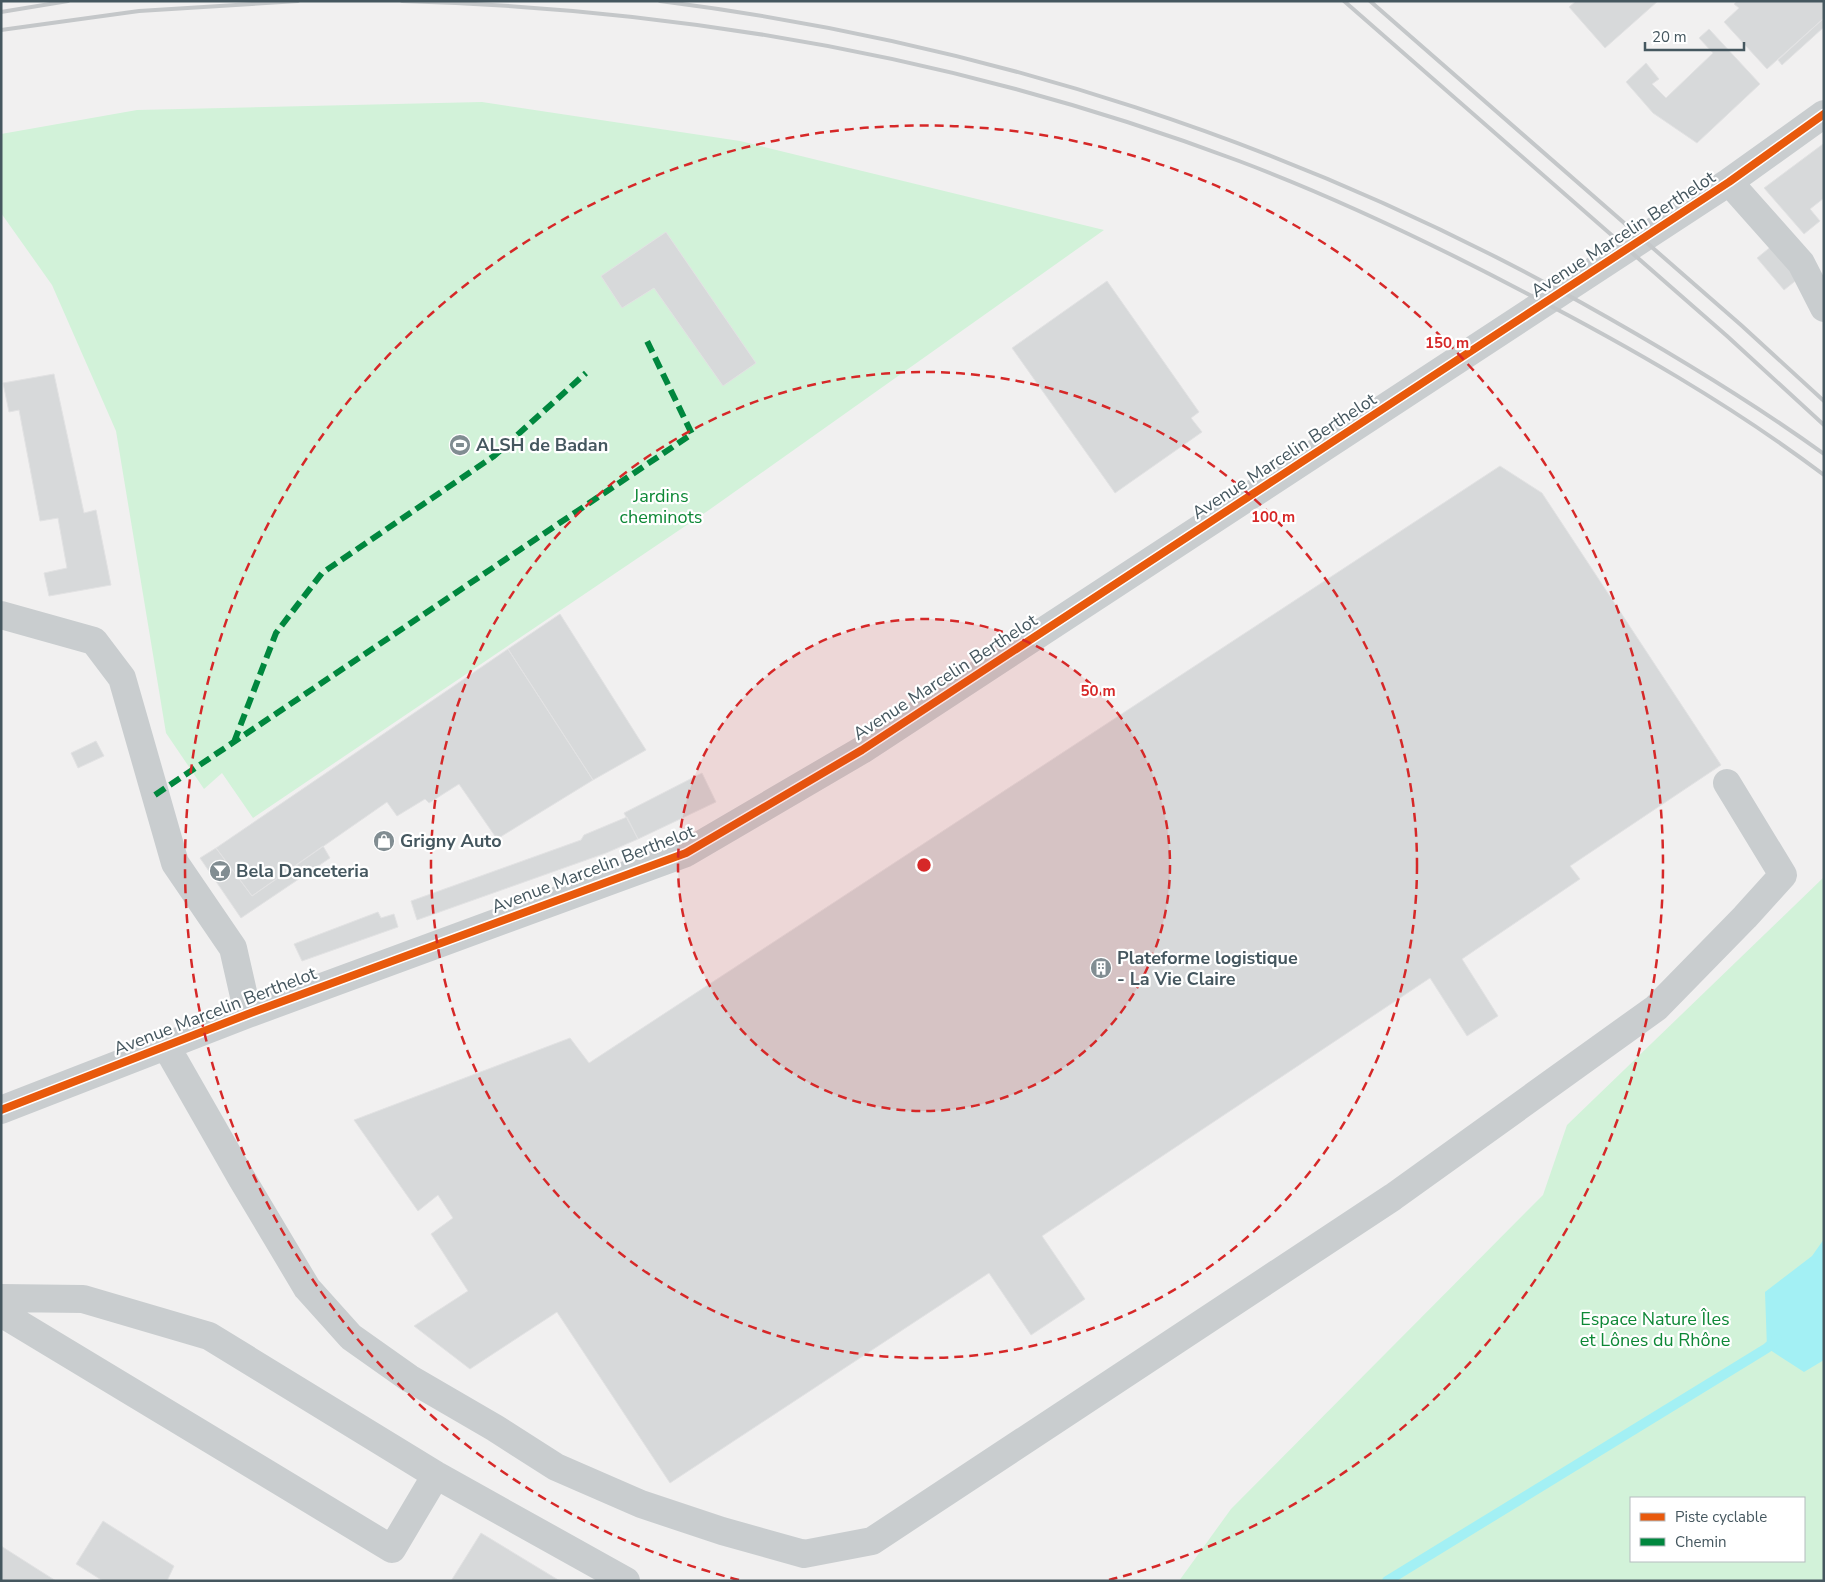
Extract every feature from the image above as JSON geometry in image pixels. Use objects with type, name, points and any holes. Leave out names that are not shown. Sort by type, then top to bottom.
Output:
[{"type":"street","name":"Avenue Marcelin Berthelot","points":[[1,1110],[248,1014],[686,852],[862,750],[1729,182],[1824,114]]},
{"type":"street","points":[[1729,182],[1801,263],[1824,308]]},
{"type":"street","points":[[1,615],[94,641],[122,678],[175,863],[233,948],[248,1014]]},
{"type":"street","points":[[166,1046],[307,1288],[350,1337],[410,1378],[495,1428],[556,1467],[641,1504],[722,1532],[804,1554],[872,1541],[1394,1197],[1656,1008],[1783,876],[1727,783]]},
{"type":"street","points":[[1,1298],[83,1299],[209,1336],[436,1475],[626,1581]]},
{"type":"street","points":[[1,1313],[392,1549],[436,1475]]},
{"type":"green space","name":"ALSH de Badan","points":[[482,102],[740,141],[1104,230],[709,510],[253,818],[222,773],[204,789],[166,733],[116,431],[52,285],[1,213],[1,134],[137,110]]},
{"type":"green space","name":"Espace Nature Îles et Lônes du Rhône","points":[[1824,877],[1824,1581],[1179,1581],[1231,1509],[1543,1195],[1567,1125]]},
{"type":"water","points":[[1824,1239],[1824,1360],[1804,1372],[1767,1348],[1765,1292],[1812,1256]]},
{"type":"building","points":[[1576,1],[1658,1],[1605,48],[1569,7]]},
{"type":"building","points":[[1737,1],[1824,1],[1824,18],[1767,69],[1724,22],[1739,8],[1734,4]]},
{"type":"building","points":[[1824,18],[1824,27],[1782,65],[1778,60]]},
{"type":"building","points":[[1709,29],[1760,84],[1697,143],[1653,113],[1626,82],[1646,63],[1659,79],[1652,84],[1666,98],[1713,53],[1699,38]]},
{"type":"building","points":[[1823,144],[1824,198],[1810,209],[1820,221],[1804,234],[1764,188]]},
{"type":"building","points":[[666,232],[756,363],[723,386],[654,288],[622,308],[601,276]]},
{"type":"building","points":[[1773,245],[1799,278],[1784,290],[1757,258]]},
{"type":"building","points":[[1107,281],[1199,412],[1191,418],[1202,432],[1115,493],[1012,348]]},
{"type":"building","points":[[54,374],[84,513],[96,510],[111,585],[49,596],[44,573],[67,568],[58,518],[40,521],[19,410],[9,412],[3,383]]},
{"type":"building","name":"Plateforme logistique - La Vie Claire","points":[[1500,466],[1542,493],[1721,765],[1570,866],[1580,879],[1462,959],[1498,1016],[1467,1036],[1430,978],[1042,1236],[1085,1299],[1031,1335],[989,1273],[670,1483],[557,1312],[470,1369],[414,1326],[468,1291],[431,1234],[453,1218],[438,1195],[418,1211],[354,1120],[570,1038],[589,1063]]},
{"type":"building","points":[[560,614],[646,750],[593,780],[508,649]]},
{"type":"building","points":[[508,649],[593,780],[497,839],[459,784],[429,803],[425,799],[397,816],[387,802],[252,896],[216,848]]},
{"type":"building","points":[[96,741],[104,756],[78,768],[71,753]]},
{"type":"building","points":[[702,773],[716,802],[638,839],[624,813]]},
{"type":"building","points":[[627,817],[638,839],[606,853],[417,920],[411,901],[581,840],[584,835]]},
{"type":"building","points":[[323,846],[330,858],[241,918],[200,858],[216,848],[252,896]]},
{"type":"building","points":[[378,912],[381,918],[394,914],[398,927],[302,961],[294,944]]},
{"type":"building","points":[[103,1521],[174,1566],[167,1581],[103,1581],[76,1564]]},
{"type":"building","points":[[481,1533],[560,1581],[451,1581]]},
{"type":"building","points":[[1,1546],[56,1581],[1,1581]]},
{"type":"waterway","points":[[1387,1581],[1767,1348],[1777,1339]]},
{"type":"railway","points":[[1,12],[68,1]]},
{"type":"railway","points":[[1,30],[139,11],[298,1]]},
{"type":"railway","points":[[402,1],[509,6],[616,15],[722,29],[827,46],[932,68],[1138,125],[1239,161],[1312,190],[1419,239],[1489,274],[1602,333],[1678,377],[1752,424],[1824,475]]},
{"type":"railway","points":[[660,1],[781,19],[901,43],[1019,72],[1136,107],[1250,148],[1363,194],[1474,246],[1582,303],[1705,375],[1765,413],[1824,454]]},
{"type":"railway","points":[[1344,1],[1727,336],[1824,425]]},
{"type":"railway","points":[[1370,1],[1741,325],[1824,401]]},
{"type":"marked path","points":[[155,795],[692,434],[647,341]]},
{"type":"marked path","points":[[234,742],[276,633],[322,573],[494,456],[586,373]]},
{"type":"cycle path","points":[[1,1110],[248,1014],[686,853],[862,750],[1729,182],[1824,114]]},
{"type":"place","name":"ALSH de Badan","points":[[460,445]]},
{"type":"place","name":"Grigny Auto","points":[[384,841]]},
{"type":"place","name":"Bela Danceteria","points":[[220,871]]},
{"type":"place","name":"Plateforme logistique - La Vie Claire","points":[[1101,968]]},
{"type":"park label","name":"Jardins cheminots","points":[[661,506]]}]
